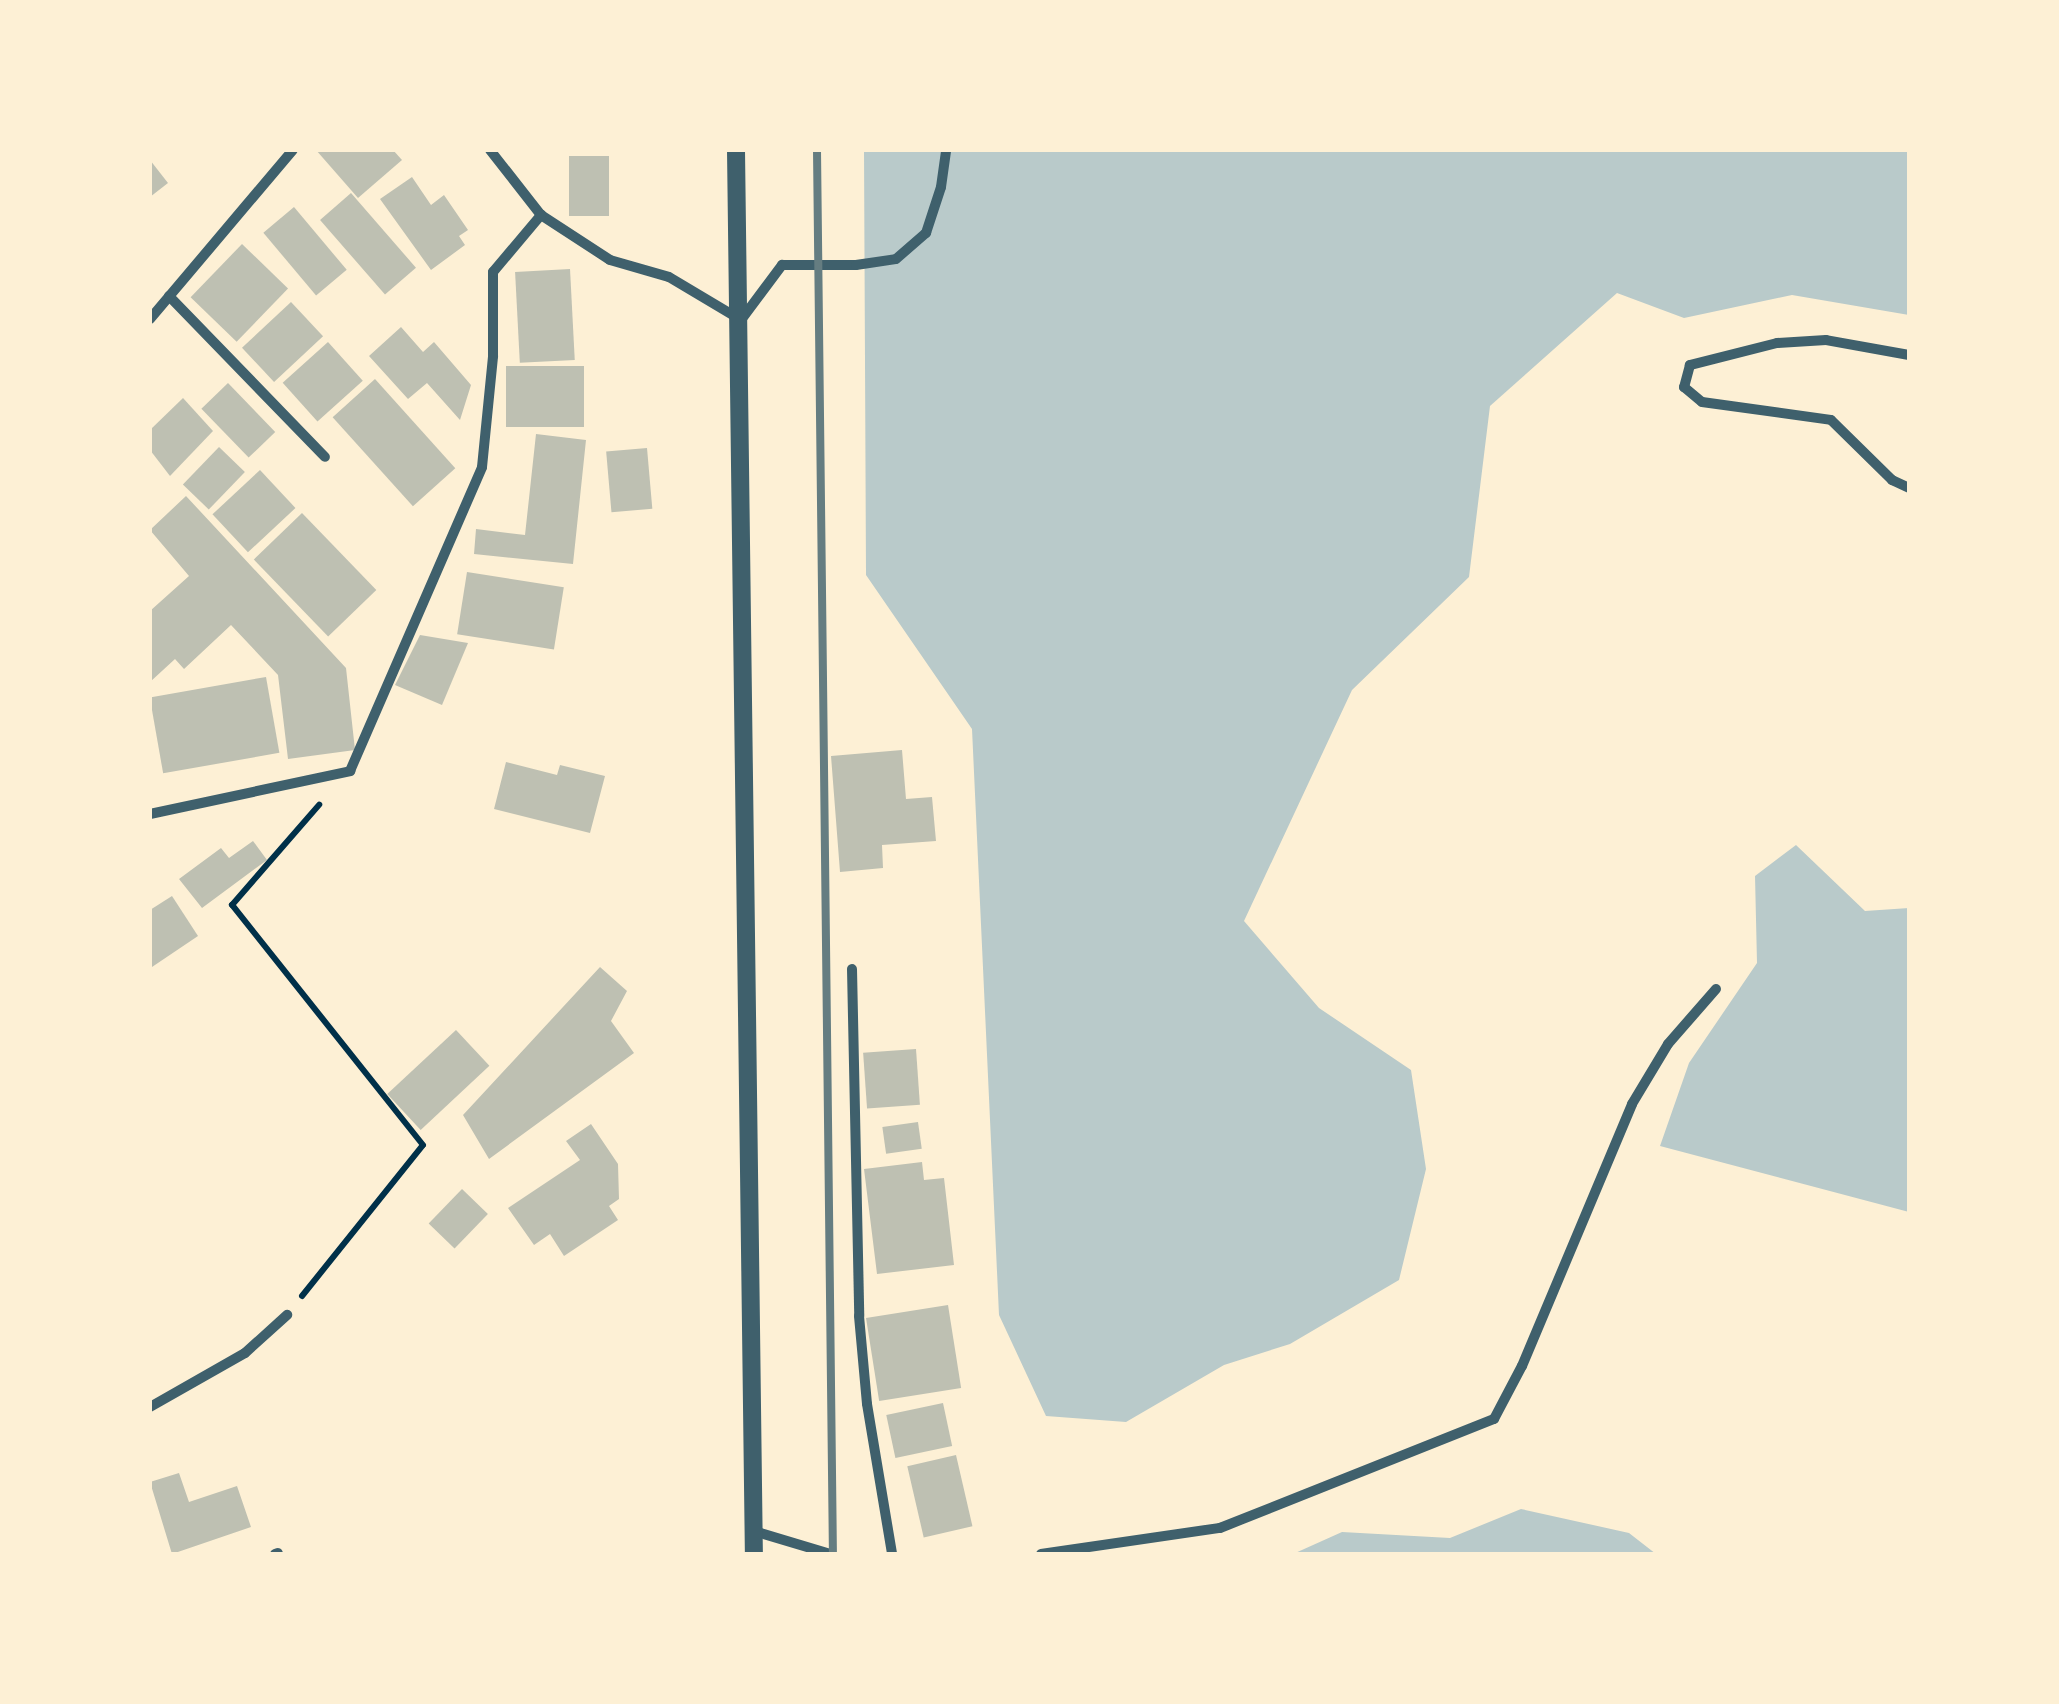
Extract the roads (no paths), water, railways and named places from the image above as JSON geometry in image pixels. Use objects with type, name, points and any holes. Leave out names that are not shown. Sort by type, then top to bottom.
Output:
[{"type":"street","points":[[150,319],[293,150]]},
{"type":"street","points":[[490,150],[541,214],[610,260],[669,278],[741,320]]},
{"type":"street","points":[[736,150],[754,1554]]},
{"type":"street","points":[[741,320],[782,265],[856,265],[896,259],[926,233],[941,187],[946,150]]},
{"type":"street","points":[[150,814],[350,771],[482,467],[493,356],[493,272],[541,214]]},
{"type":"street","points":[[169,296],[325,458]]},
{"type":"street","points":[[1909,355],[1826,340],[1777,344],[1690,364],[1684,388],[1702,402],[1831,420],[1892,480],[1909,488]]},
{"type":"street","points":[[852,969],[860,1316],[867,1404],[892,1554]]},
{"type":"street","points":[[1041,1554],[1220,1528],[1494,1420],[1522,1366],[1632,1104],[1668,1044],[1716,988]]},
{"type":"street","points":[[150,1407],[245,1354],[288,1315]]},
{"type":"street","points":[[754,1531],[830,1554]]},
{"type":"railway","points":[[817,150],[833,1554]]}]
